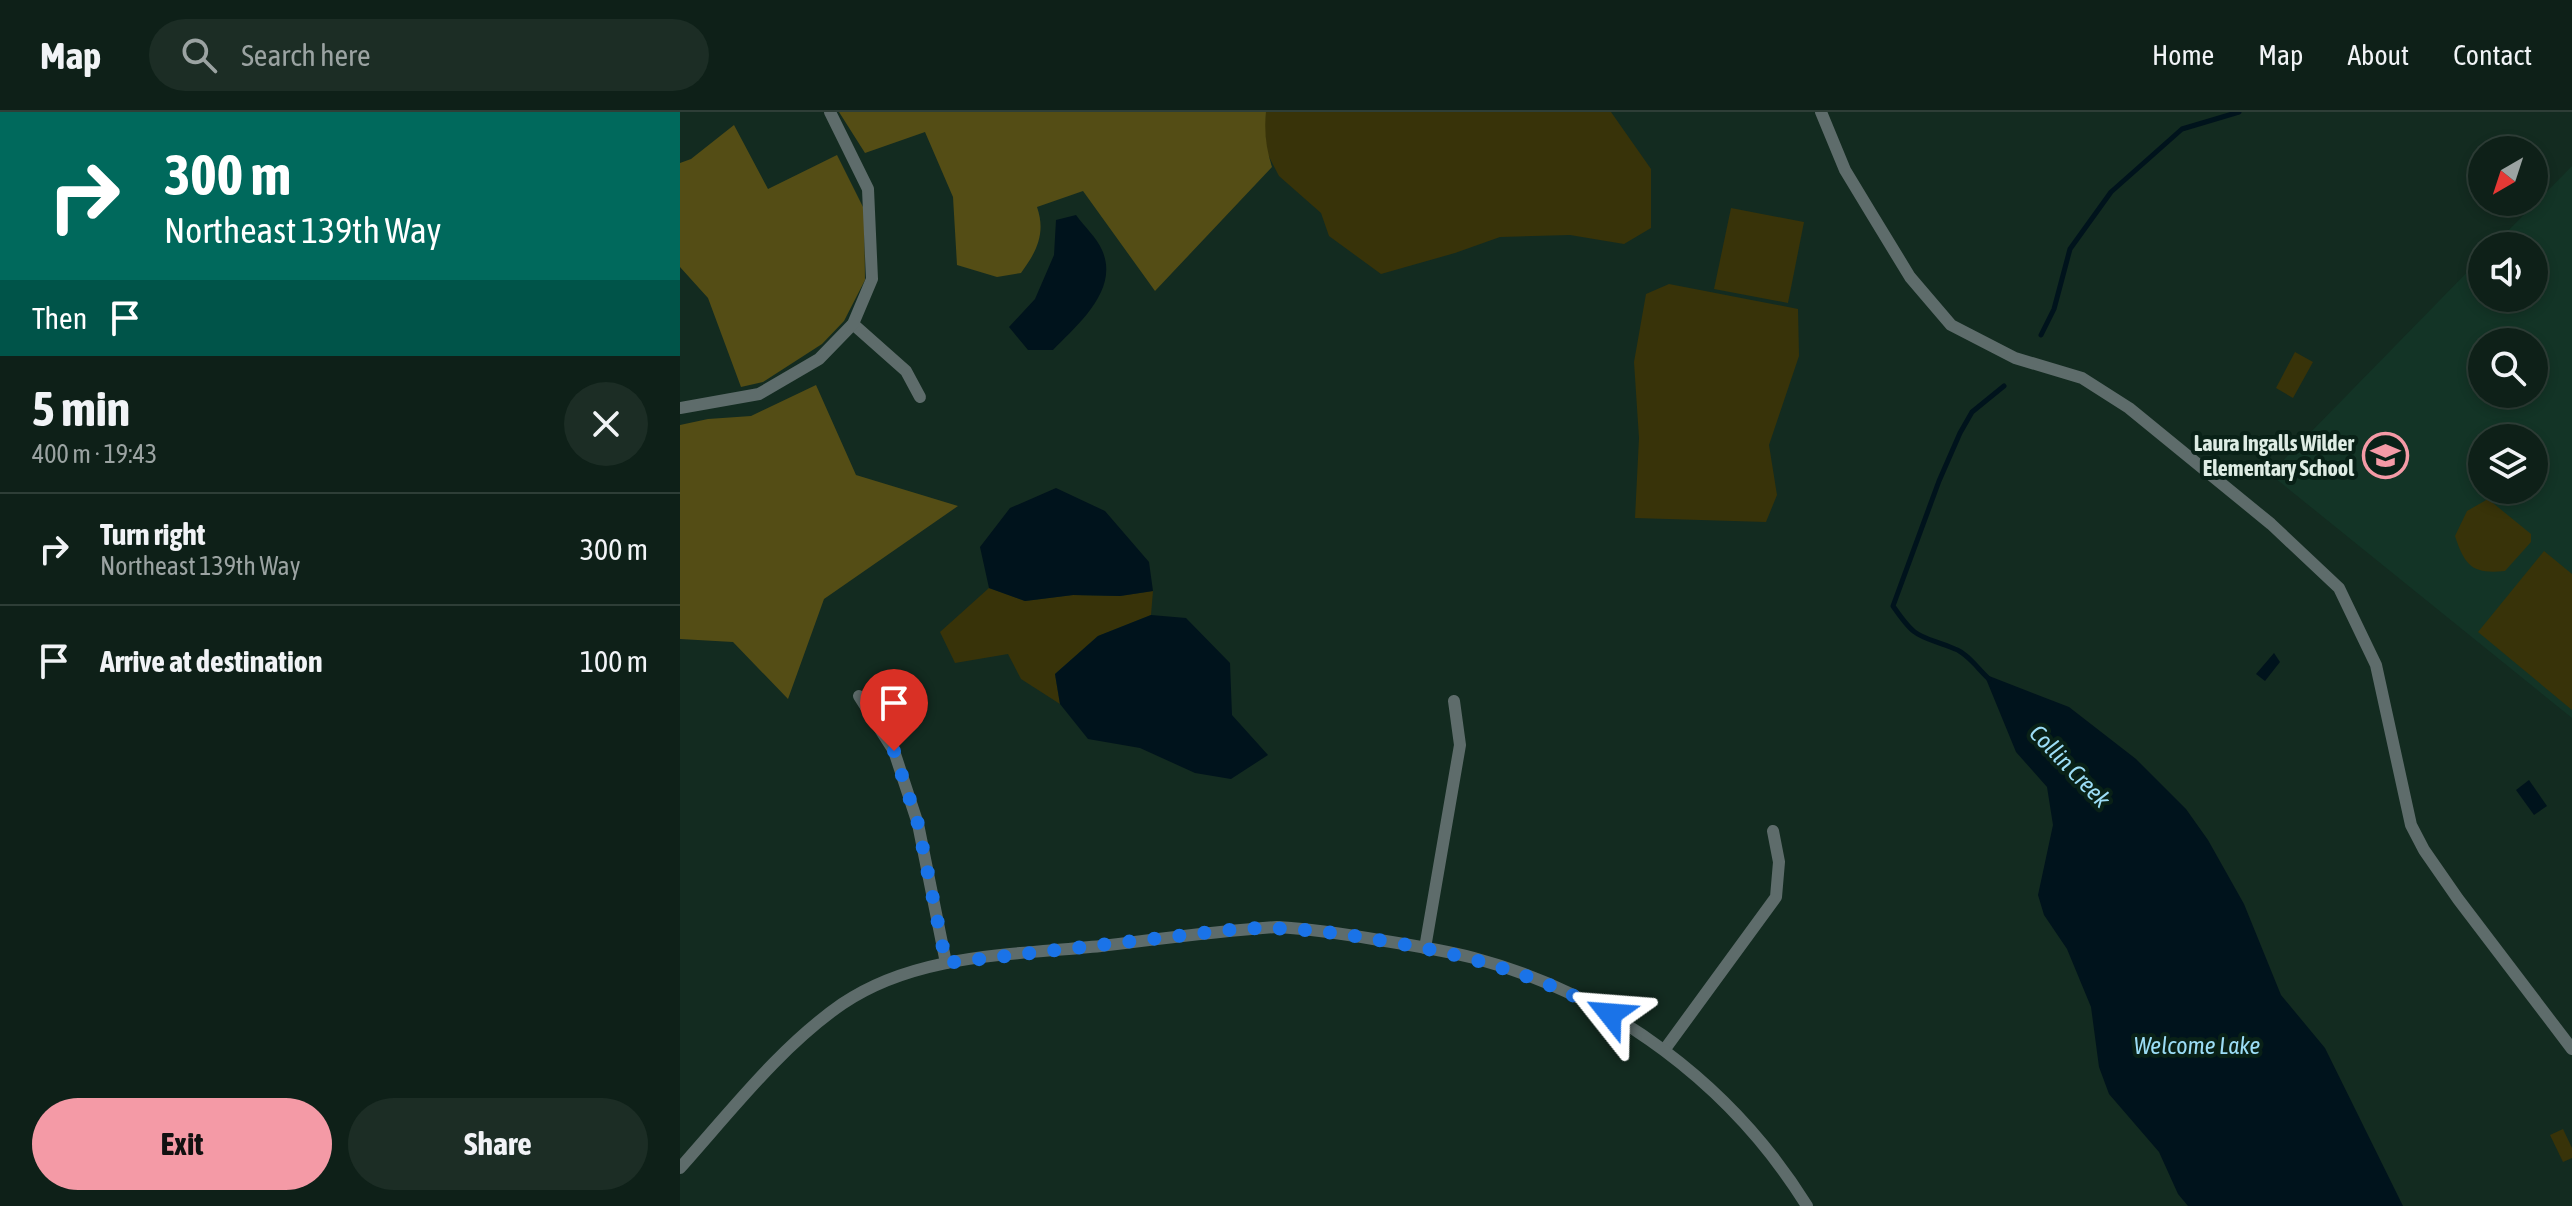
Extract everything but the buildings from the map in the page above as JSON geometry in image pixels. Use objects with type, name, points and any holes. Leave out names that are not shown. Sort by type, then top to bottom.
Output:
[{"type":"street","points":[[680,408],[759,394],[819,359],[853,324],[872,279],[868,189],[830,112]]},
{"type":"street","points":[[1821,112],[1845,170],[1910,277],[1951,325],[2015,358],[2082,378],[2129,408],[2271,524],[2339,588],[2376,665],[2411,825],[2424,850],[2458,899],[2572,1049]]},
{"type":"street","points":[[853,324],[906,371],[920,397]]},
{"type":"street","points":[[859,696],[894,751],[918,824],[946,963]]},
{"type":"street","points":[[1425,948],[1460,745],[1454,701]]},
{"type":"street","points":[[1665,1049],[1776,897],[1779,862],[1773,831]]},
{"type":"street","points":[[680,1168],[806,1031],[845,1002],[886,980],[946,963],[1277,927],[1307,928],[1474,958],[1556,987],[1623,1022],[1665,1049],[1719,1096],[1760,1139],[1807,1206]]},
{"type":"shaded area","points":[[839,112],[1266,112],[1266,140],[1272,167],[1155,291],[1083,191],[1037,207],[1041,225],[1032,257],[1021,273],[997,277],[957,265],[953,197],[925,132],[865,153]]},
{"type":"shaded area","points":[[1266,112],[1611,112],[1651,169],[1651,228],[1624,244],[1570,235],[1500,237],[1381,274],[1329,236],[1321,213],[1279,176],[1267,153]]},
{"type":"shaded area","points":[[734,125],[768,189],[837,155],[864,209],[865,280],[844,321],[822,344],[763,382],[741,387],[708,298],[680,267],[680,163],[691,159]]},
{"type":"shaded area","name":"Laura Ingalls Wilder Elementary School","points":[[2572,166],[2572,718],[2270,474],[2468,271],[2468,312],[2548,312],[2548,232],[2507,232],[2523,216],[2548,216],[2548,190]]},
{"type":"shaded area","points":[[1731,208],[1804,222],[1788,303],[1714,289]]},
{"type":"shaded area","points":[[1669,284],[1798,309],[1799,356],[1769,445],[1777,495],[1766,522],[1635,518],[1639,438],[1634,362],[1646,294]]},
{"type":"shaded area","points":[[2295,352],[2313,362],[2293,398],[2276,388]]},
{"type":"shaded area","points":[[816,385],[856,475],[958,506],[824,599],[788,699],[733,642],[680,639],[680,425],[708,419],[751,416]]},
{"type":"shaded area","points":[[2479,504],[2494,504],[2531,534],[2531,542],[2505,571],[2478,569],[2467,561],[2455,536],[2467,511]]},
{"type":"shaded area","points":[[2544,551],[2572,574],[2572,710],[2478,632]]},
{"type":"shaded area","points":[[989,588],[1025,601],[1073,595],[1120,596],[1153,591],[1151,615],[1098,636],[1055,674],[1060,704],[1021,679],[1008,654],[955,663],[940,632]]},
{"type":"shaded area","points":[[2563,1129],[2572,1148],[2572,1158],[2563,1162],[2550,1135]]},
{"type":"water","points":[[1076,215],[1102,250],[1106,265],[1101,293],[1084,318],[1053,350],[1028,350],[1009,327],[1035,299],[1054,255],[1056,220]]},
{"type":"water","points":[[1056,488],[1105,511],[1149,562],[1153,591],[1120,596],[1073,595],[1025,601],[989,588],[980,547],[1010,508]]},
{"type":"water","points":[[1151,615],[1186,618],[1230,663],[1232,715],[1268,755],[1231,779],[1195,773],[1140,748],[1088,739],[1060,704],[1055,674],[1098,636]]},
{"type":"water","points":[[2274,653],[2280,662],[2265,681],[2256,674]]},
{"type":"water","name":"Welcome Lake","points":[[1984,674],[2069,707],[2136,759],[2186,809],[2208,840],[2244,904],[2281,995],[2325,1048],[2403,1206],[2188,1206],[2178,1194],[2159,1152],[2109,1094],[2099,1067],[2091,1007],[2067,949],[2044,915],[2038,895],[2053,825],[2047,787],[2016,752]]},
{"type":"water","points":[[2529,780],[2547,806],[2534,815],[2516,790]]},
{"type":"waterway","name":"Collin Creek","points":[[2041,335],[2054,309],[2070,249],[2111,192],[2182,129],[2239,112]]},
{"type":"waterway","name":"Collin Creek","points":[[1989,679],[1959,651],[1913,631],[1893,606],[1960,433],[1972,412],[2004,386]]},
{"type":"place","name":"Laura Ingalls Wilder Elementary School","points":[[2385,456]]},
{"type":"route","points":[[894,751],[918,824],[946,963],[1237,929],[1307,928],[1474,958],[1556,987],[1610,1014]]}]
